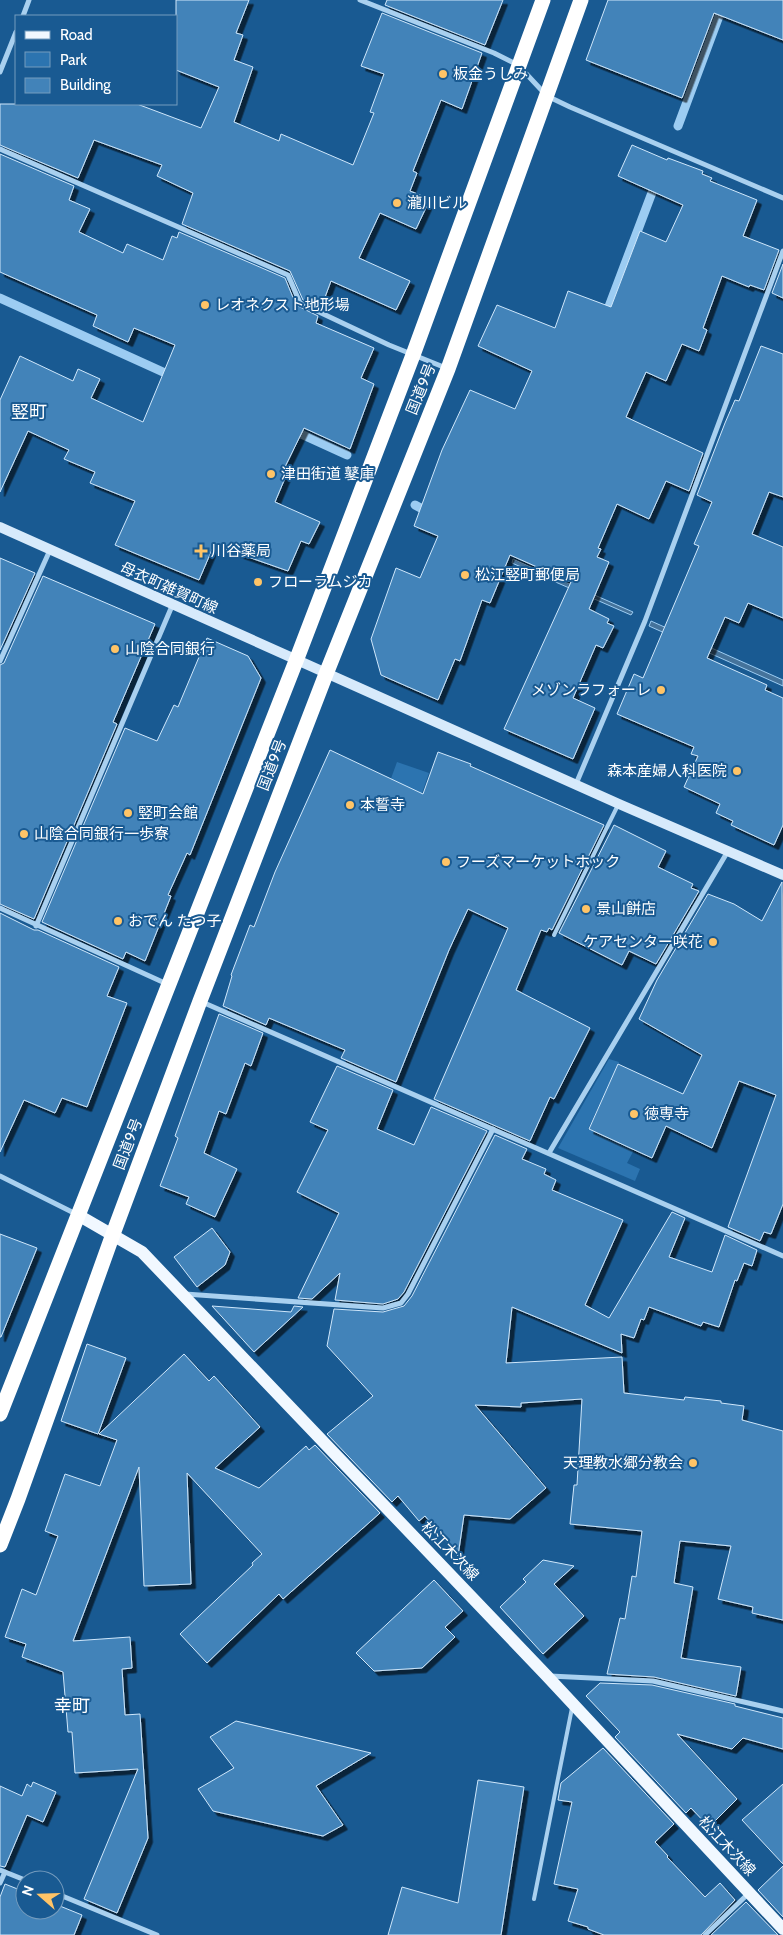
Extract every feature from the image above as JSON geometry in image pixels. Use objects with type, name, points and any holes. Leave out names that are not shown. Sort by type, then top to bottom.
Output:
[{"type":"highway","name":"国道9号","points":[[0,1414],[170,986],[296,661],[413,355],[543,0]]},
{"type":"highway","name":"国道9号","points":[[0,1545],[200,1001],[326,674],[448,369],[581,0]]},
{"type":"main road","name":"松江木次線","points":[[78,1215],[142,1252],[183,1293],[783,1929]]},
{"type":"street","points":[[23,15],[29,0]]},
{"type":"street","points":[[360,0],[494,53],[518,65],[547,96],[783,198]]},
{"type":"street","points":[[0,72],[15,34]]},
{"type":"street","points":[[0,148],[288,275],[300,303],[389,345],[448,369]]},
{"type":"street","points":[[576,785],[645,621],[783,251]]},
{"type":"street","name":"母衣町雑賀町線","points":[[0,527],[172,606],[783,875]]},
{"type":"street","points":[[0,661],[50,550]]},
{"type":"street","points":[[36,926],[172,606]]},
{"type":"street","points":[[550,1153],[728,850]]},
{"type":"street","points":[[0,908],[170,986]]},
{"type":"street","points":[[200,1001],[783,1256]]},
{"type":"street","points":[[183,1293],[383,1308],[400,1303],[408,1294],[493,1128]]},
{"type":"street","points":[[0,1176],[78,1215]]},
{"type":"street","points":[[546,1676],[654,1682],[783,1711]]},
{"type":"street","points":[[0,1884],[2,1871],[15,1876]]},
{"type":"street","points":[[705,1935],[749,1893]]},
{"type":"street","points":[[65,1897],[157,1935]]},
{"type":"lane","points":[[554,935],[619,804]]},
{"type":"lane","points":[[534,1899],[572,1704]]},
{"type":"green space","points":[[397,762],[429,773],[405,841],[389,784]]},
{"type":"green space","points":[[609,1059],[619,1062],[588,1129],[634,1150],[627,1163],[640,1169],[635,1181],[558,1148]]},
{"type":"shaded area","points":[[513,559],[633,612],[631,615],[512,563]]},
{"type":"shaded area","points":[[651,621],[783,680],[783,686],[649,626]]},
{"type":"building","points":[[176,0],[249,0],[236,33],[243,35],[234,60],[253,67],[234,122],[279,141],[281,134],[353,165],[374,113],[370,112],[384,74],[361,66],[382,13],[482,53],[462,109],[441,100],[413,171],[417,173],[410,191],[430,199],[416,229],[380,213],[359,258],[410,281],[396,310],[331,281],[321,308],[303,300],[290,271],[182,224],[193,193],[157,176],[162,165],[94,140],[78,178],[0,145],[0,104],[140,105],[201,128],[219,87],[178,71],[178,15],[176,15]]},
{"type":"building","points":[[387,0],[503,0],[485,45],[385,5]]},
{"type":"building","points":[[608,0],[783,0],[783,40],[714,13],[682,98],[586,60]]},
{"type":"building","points":[[632,145],[667,160],[668,158],[703,171],[702,174],[712,178],[710,181],[757,200],[743,236],[779,250],[764,290],[750,285],[749,287],[722,276],[703,328],[707,330],[699,351],[682,344],[666,381],[646,372],[626,417],[703,453],[689,491],[666,481],[649,519],[617,504],[598,548],[601,549],[597,557],[609,562],[589,609],[609,619],[607,623],[614,626],[603,648],[596,645],[573,698],[595,708],[573,759],[504,729],[571,582],[510,555],[490,603],[482,600],[460,661],[455,659],[438,700],[381,675],[371,639],[396,568],[420,578],[438,536],[414,526],[442,450],[470,390],[515,409],[532,371],[478,346],[497,305],[555,328],[568,291],[611,307],[640,231],[666,242],[683,205],[618,176]]},
{"type":"building","points":[[0,154],[74,186],[69,200],[90,209],[79,232],[123,253],[127,244],[163,260],[172,236],[177,238],[179,232],[285,278],[296,305],[318,316],[316,323],[374,348],[361,378],[374,384],[350,449],[304,428],[284,469],[288,471],[275,502],[320,522],[309,544],[301,541],[288,571],[214,545],[199,580],[115,545],[135,501],[90,483],[95,472],[64,459],[69,450],[28,431],[0,492],[0,400],[20,356],[73,381],[78,369],[100,379],[91,398],[143,422],[175,345],[134,328],[128,342],[93,326],[97,315],[0,272]]},
{"type":"building","points":[[783,264],[783,298],[772,293]]},
{"type":"building","points":[[761,346],[783,354],[783,497],[769,492],[752,534],[783,547],[783,618],[748,603],[739,623],[725,617],[707,658],[767,685],[765,690],[783,698],[783,825],[774,845],[731,825],[733,821],[716,813],[720,804],[684,787],[698,756],[691,754],[694,747],[617,714],[634,674],[643,678],[699,546],[694,544],[712,502],[697,495],[725,423],[735,400],[739,401]]},
{"type":"building","points":[[0,558],[35,573],[0,650]]},
{"type":"building","points":[[43,576],[155,624],[113,722],[117,724],[34,919],[0,904],[0,665],[4,663]]},
{"type":"building","points":[[207,638],[248,656],[261,678],[190,855],[187,853],[168,895],[171,896],[145,961],[126,952],[123,959],[42,922],[125,728],[157,741],[174,705],[178,707]]},
{"type":"building","points":[[330,750],[423,794],[438,752],[471,764],[470,766],[604,825],[552,930],[549,928],[547,932],[541,930],[516,990],[590,1028],[554,1099],[550,1097],[530,1141],[434,1099],[508,928],[468,909],[449,950],[396,1082],[341,1058],[345,1050],[269,1018],[266,1025],[223,1006],[231,975],[250,925],[254,927],[275,872]]},
{"type":"building","points":[[614,825],[666,851],[658,867],[693,884],[691,888],[699,891],[656,964],[629,951],[622,965],[559,933]]},
{"type":"building","points":[[782,882],[783,1204],[771,1234],[764,1232],[760,1241],[728,1227],[776,1095],[739,1081],[712,1148],[666,1126],[652,1158],[589,1129],[618,1064],[683,1094],[702,1055],[639,1019],[657,980],[708,894],[734,904],[762,921]]},
{"type":"building","points":[[0,913],[119,967],[107,996],[127,1003],[87,1107],[62,1098],[55,1113],[24,1100],[0,1152]]},
{"type":"building","points":[[219,1014],[263,1033],[251,1066],[245,1063],[226,1114],[219,1111],[204,1153],[237,1169],[215,1217],[186,1204],[189,1197],[160,1186],[178,1138],[175,1136]]},
{"type":"building","points":[[337,1066],[393,1090],[377,1129],[414,1145],[431,1107],[487,1131],[404,1292],[398,1299],[383,1304],[335,1300],[340,1273],[312,1299],[298,1298],[339,1213],[297,1192],[328,1130],[310,1122]]},
{"type":"building","points":[[495,1135],[527,1149],[522,1159],[546,1169],[544,1174],[556,1180],[552,1190],[623,1220],[585,1305],[609,1318],[672,1212],[685,1218],[669,1257],[712,1272],[725,1235],[757,1250],[752,1266],[744,1263],[737,1281],[735,1280],[719,1327],[703,1322],[701,1326],[649,1307],[644,1320],[641,1319],[634,1338],[621,1334],[622,1353],[512,1307],[506,1363],[622,1357],[624,1393],[684,1400],[685,1397],[744,1406],[742,1420],[783,1431],[783,1620],[752,1613],[753,1607],[718,1599],[731,1546],[680,1541],[674,1583],[693,1587],[681,1658],[741,1667],[736,1696],[654,1677],[607,1674],[620,1618],[625,1619],[632,1576],[636,1577],[642,1531],[570,1524],[574,1485],[577,1485],[582,1399],[521,1403],[521,1407],[475,1405],[546,1488],[510,1519],[464,1515],[458,1556],[425,1516],[419,1521],[398,1496],[392,1502],[327,1434],[373,1396],[327,1346],[334,1309],[383,1312],[404,1306],[412,1296]]},
{"type":"building","points":[[212,1228],[230,1252],[225,1265],[197,1287],[174,1257]]},
{"type":"building","points":[[0,1234],[37,1248],[1,1337],[0,1337]]},
{"type":"building","points":[[212,1306],[291,1312],[294,1306],[303,1307],[254,1352]]},
{"type":"building","points":[[87,1344],[126,1358],[98,1434],[61,1421]]},
{"type":"building","points":[[184,1354],[209,1381],[214,1376],[260,1427],[215,1468],[259,1488],[306,1446],[309,1450],[315,1445],[380,1513],[283,1599],[279,1594],[207,1663],[180,1634],[253,1565],[252,1563],[262,1554],[187,1473],[191,1584],[144,1586],[139,1467],[73,1641],[130,1637],[132,1668],[122,1669],[125,1715],[140,1714],[148,1838],[117,1913],[84,1899],[138,1769],[75,1773],[72,1732],[68,1732],[63,1672],[22,1657],[26,1644],[5,1637],[22,1589],[36,1595],[58,1536],[45,1531],[65,1474],[100,1486],[117,1440],[99,1434]]},
{"type":"building","points":[[543,1560],[574,1566],[554,1584],[584,1616],[543,1654],[500,1607],[526,1582],[523,1579]]},
{"type":"building","points":[[434,1580],[463,1611],[445,1627],[455,1637],[422,1668],[374,1671],[356,1653]]},
{"type":"building","points":[[600,1683],[652,1685],[735,1704],[735,1706],[783,1718],[783,1749],[743,1738],[732,1749],[677,1734],[737,1799],[709,1827],[691,1808],[686,1813],[615,1737],[620,1732],[586,1696]]},
{"type":"building","points":[[236,1721],[371,1753],[316,1786],[343,1825],[323,1836],[213,1811],[198,1789],[234,1768],[210,1737]]},
{"type":"building","points":[[603,1748],[674,1824],[655,1842],[667,1857],[705,1897],[720,1883],[735,1900],[701,1935],[604,1935],[588,1929],[588,1927],[568,1921],[578,1889],[554,1884],[572,1802],[558,1800],[561,1783]]},
{"type":"building","points":[[478,1780],[524,1787],[501,1935],[388,1935],[402,1887],[458,1903]]},
{"type":"building","points":[[33,1782],[56,1792],[43,1822],[27,1815],[5,1867],[0,1866],[0,1786],[22,1796],[27,1784],[31,1787]]},
{"type":"building","points":[[783,1784],[783,1864],[742,1820]]},
{"type":"building","points":[[783,1866],[783,1917],[758,1890]]},
{"type":"building","points":[[5,1884],[15,1888],[15,1920],[65,1920],[65,1908],[82,1915],[74,1935],[0,1935],[0,1897]]},
{"type":"building","points":[[746,1902],[778,1935],[711,1935]]},
{"type":"waterway","points":[[678,126],[725,0]]},
{"type":"waterway","points":[[605,317],[656,182]]},
{"type":"waterway","points":[[0,298],[174,377]]},
{"type":"waterway","points":[[290,429],[347,455]]},
{"type":"waterway","points":[[415,505],[430,513]]},
{"type":"place","name":"板金うしみ","points":[[443,74]]},
{"type":"place","name":"瀧川ビル","points":[[397,203]]},
{"type":"place","name":"レオネクスト地形場","points":[[205,305]]},
{"type":"place","name":"津田街道 鼕庫","points":[[271,474]]},
{"type":"place","name":"川谷薬局","points":[[201,551]]},
{"type":"place","name":"松江竪町郵便局","points":[[465,575]]},
{"type":"place","name":"フローラムジカ","points":[[258,582]]},
{"type":"place","name":"山陰合同銀行","points":[[115,649]]},
{"type":"place","name":"メゾンラフォーレ","points":[[661,690]]},
{"type":"place","name":"森本産婦人科医院","points":[[737,771]]},
{"type":"place","name":"本誓寺","points":[[350,805]]},
{"type":"place","name":"竪町会館","points":[[128,813]]},
{"type":"place","name":"山陰合同銀行一歩寮","points":[[24,834]]},
{"type":"place","name":"フーズマーケットホック","points":[[446,862]]},
{"type":"place","name":"景山餅店","points":[[586,909]]},
{"type":"place","name":"おでん たつ子","points":[[118,921]]},
{"type":"place","name":"ケアセンター咲花","points":[[713,942]]},
{"type":"place","name":"徳専寺","points":[[634,1114]]},
{"type":"place","name":"天理教水郷分教会","points":[[693,1463]]},
{"type":"district","name":"竪町","points":[[29,412]]},
{"type":"district","name":"幸町","points":[[72,1706]]}]
